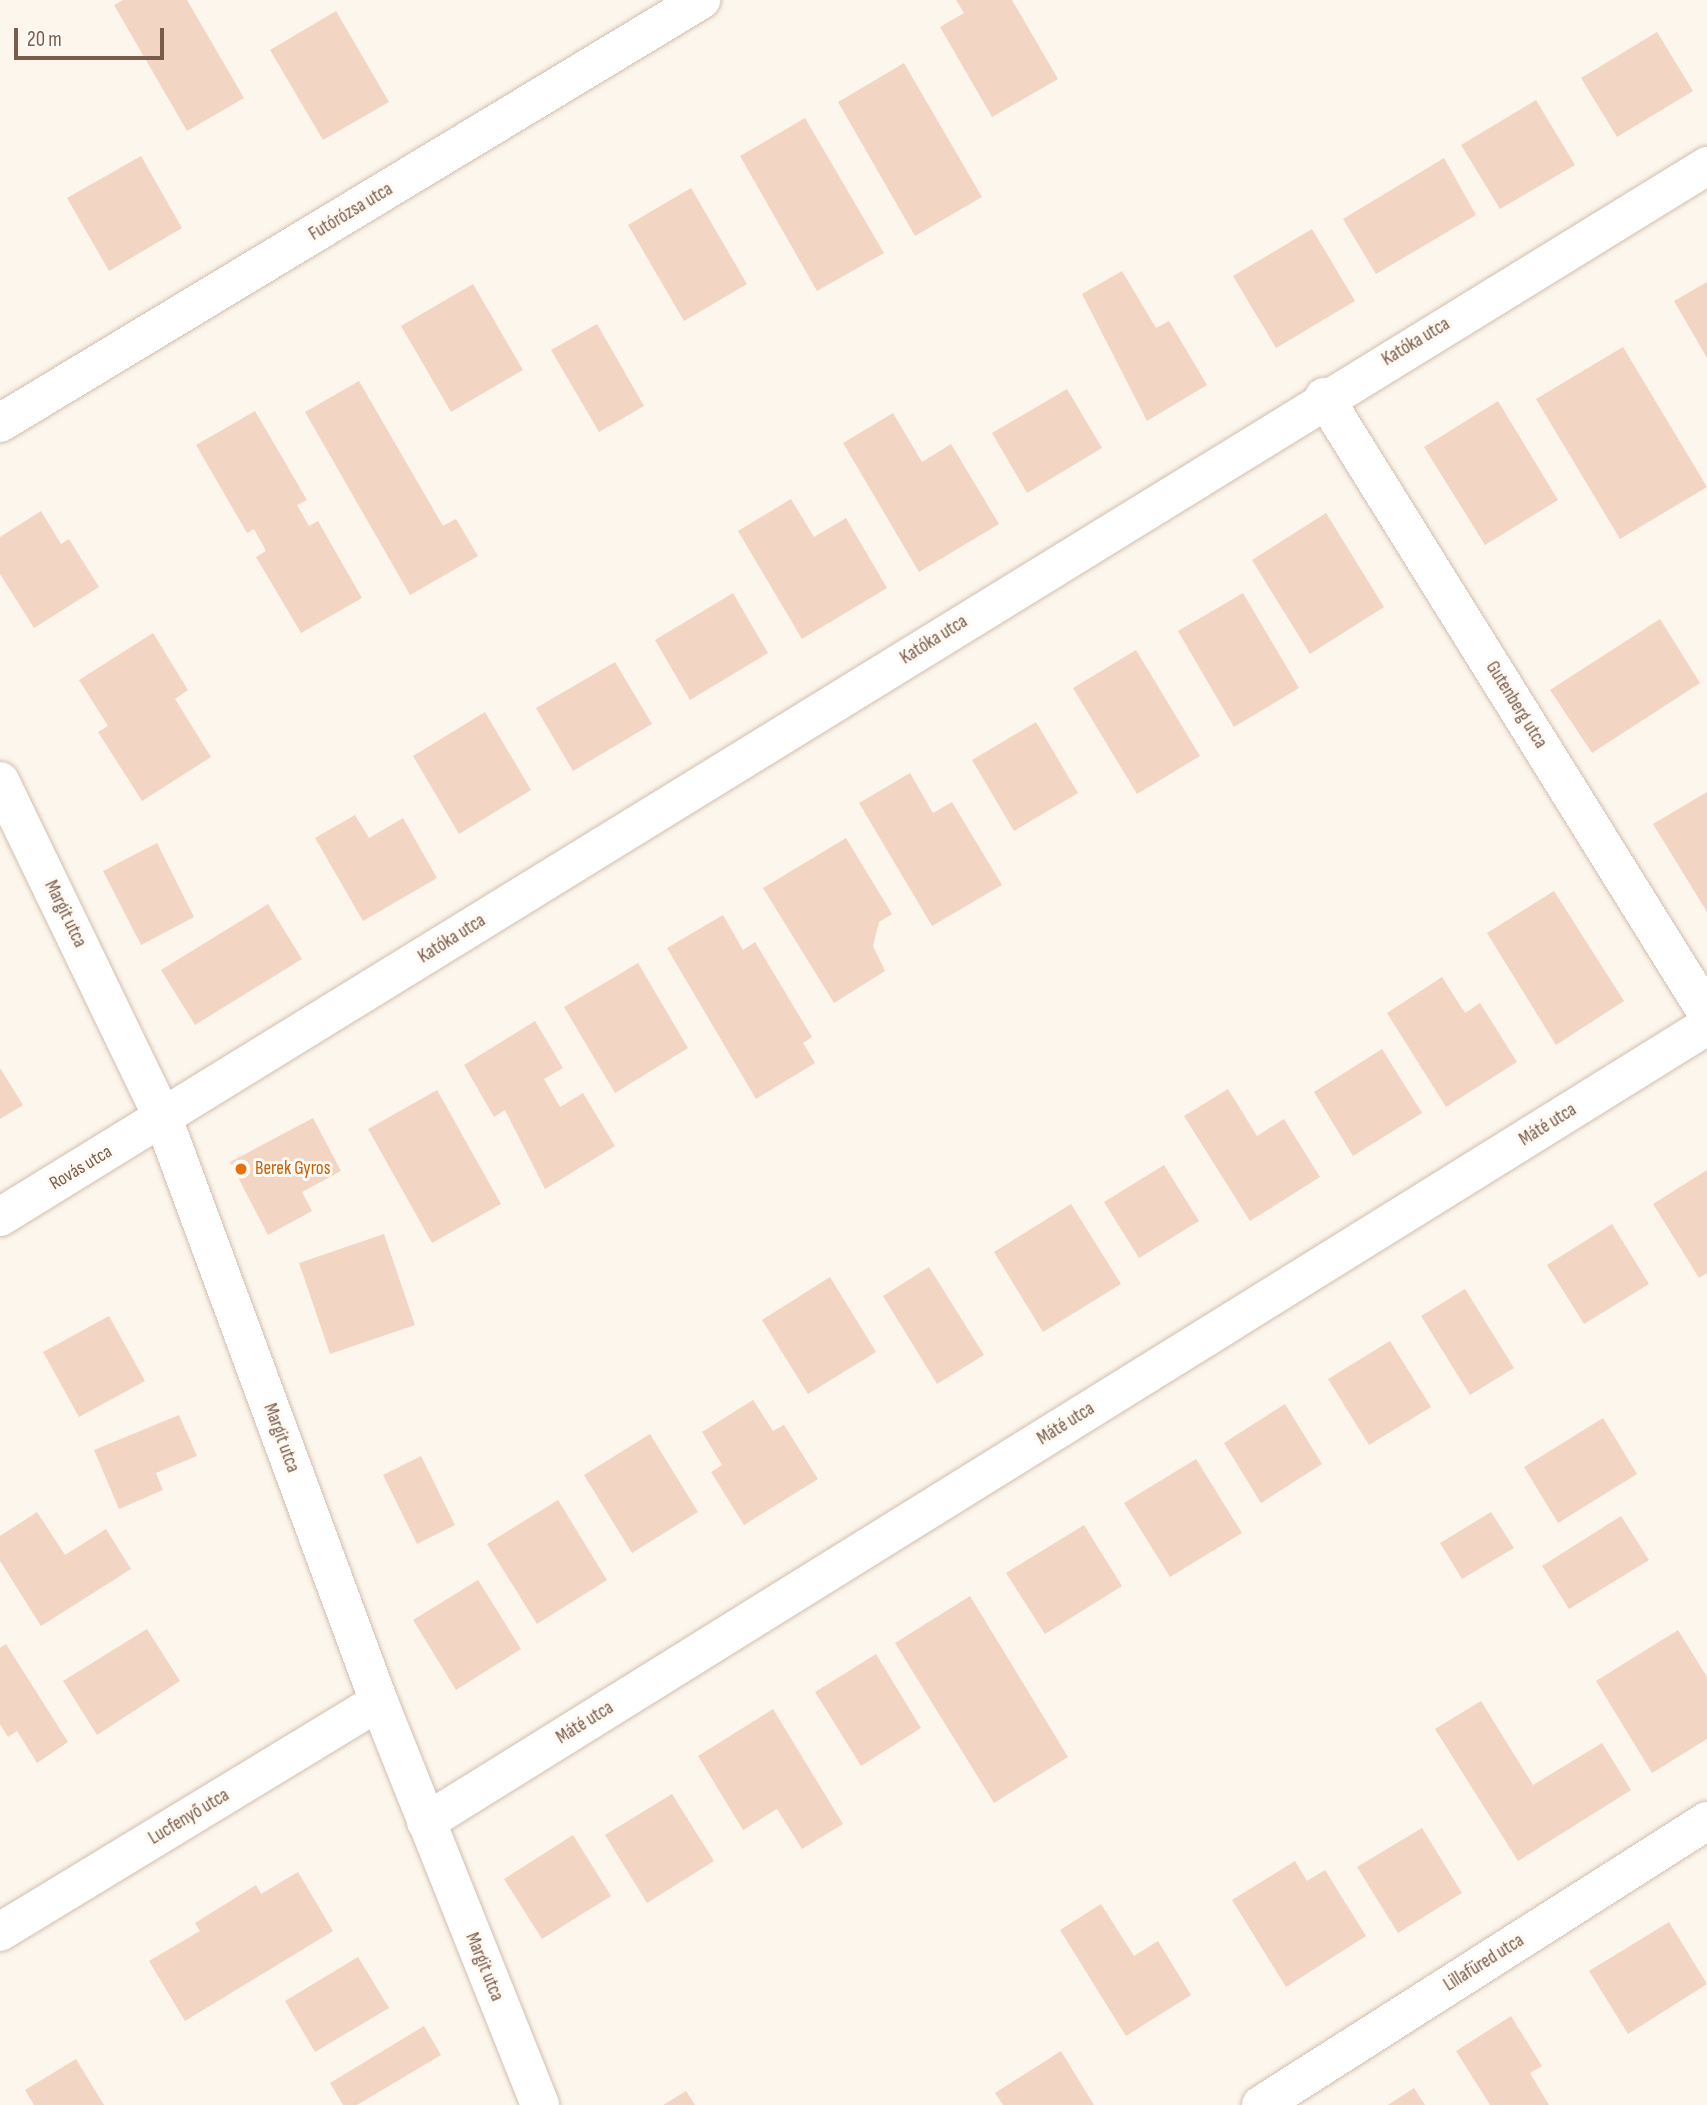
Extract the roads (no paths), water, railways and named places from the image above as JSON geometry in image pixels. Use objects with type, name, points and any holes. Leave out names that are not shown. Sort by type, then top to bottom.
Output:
[{"type":"street","name":"Futórózsa utca","points":[[0,424],[701,0]]},
{"type":"street","name":"Katóka utca","points":[[163,1118],[1324,397],[1707,166]]},
{"type":"street","name":"Gutenberg utca","points":[[1324,397],[1707,1013]]},
{"type":"street","name":"Margit utca","points":[[0,781],[163,1118],[379,1702],[540,2105]]},
{"type":"street","name":"Máté utca","points":[[426,1822],[1707,1026]]},
{"type":"street","name":"Rovás utca","points":[[0,1217],[163,1118]]},
{"type":"street","name":"Lucfenyő utca","points":[[0,1932],[379,1702]]},
{"type":"street","name":"Lillafüred utca","points":[[1261,2105],[1707,1821]]},
{"type":"place","name":"Berek Gyros","points":[[241,1169]]}]
